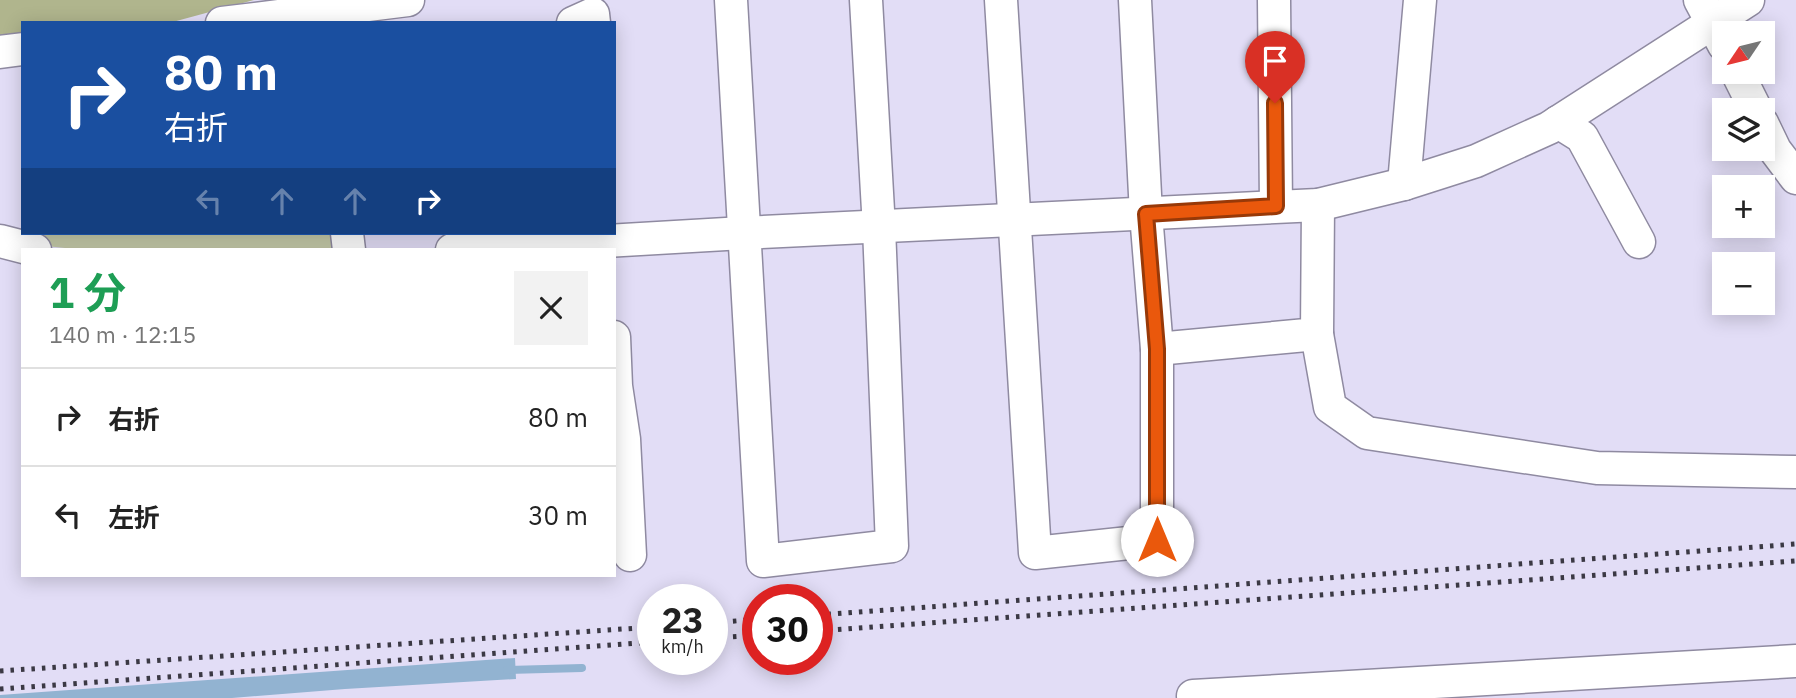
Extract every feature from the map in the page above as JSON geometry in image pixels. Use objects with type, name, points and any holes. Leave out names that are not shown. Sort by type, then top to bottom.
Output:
[{"type":"street","points":[[254,21],[317,17],[408,0]]},
{"type":"street","points":[[731,0],[763,561],[892,546],[879,228],[866,0]]},
{"type":"street","points":[[1000,0],[1035,553],[1157,540],[1157,349],[1146,214],[1135,0]]},
{"type":"street","points":[[1274,0],[1276,206]]},
{"type":"street","points":[[1404,184],[1420,0]]},
{"type":"street","points":[[1715,21],[1748,0]]},
{"type":"street","points":[[577,21],[593,14],[594,21]]},
{"type":"street","points":[[470,245],[611,241],[1318,205],[1404,184],[1476,161],[1558,122],[1712,23]]},
{"type":"street","points":[[0,52],[21,49]]},
{"type":"street","points":[[1558,122],[1582,137],[1639,242]]},
{"type":"street","points":[[1775,149],[1796,178]]},
{"type":"street","points":[[1318,205],[1317,334],[1330,407],[1367,433],[1597,468],[1796,472]]},
{"type":"street","points":[[0,242],[26,248]]},
{"type":"street","points":[[1157,349],[1317,334]]},
{"type":"street","points":[[616,386],[624,439],[630,555]]},
{"type":"street","points":[[1190,697],[1499,688],[1796,661]]},
{"type":"green space","points":[[0,0],[254,0],[176,21],[21,21],[21,58],[0,53]]},
{"type":"green space","points":[[44,235],[340,235],[343,248],[65,248],[46,246]]},
{"type":"water","points":[[515,658],[516,679],[232,698],[0,698],[0,695]]},
{"type":"waterway","points":[[507,670],[582,668]]},
{"type":"railway","points":[[833,614],[1796,544]]},
{"type":"railway","points":[[833,630],[1796,561]]},
{"type":"railway","points":[[728,622],[742,620]]},
{"type":"railway","points":[[0,671],[637,628]]},
{"type":"railway","points":[[728,637],[742,636]]},
{"type":"railway","points":[[0,689],[637,643]]},
{"type":"route","points":[[1157,540],[1157,349],[1146,214],[1276,206],[1275,103]]}]
